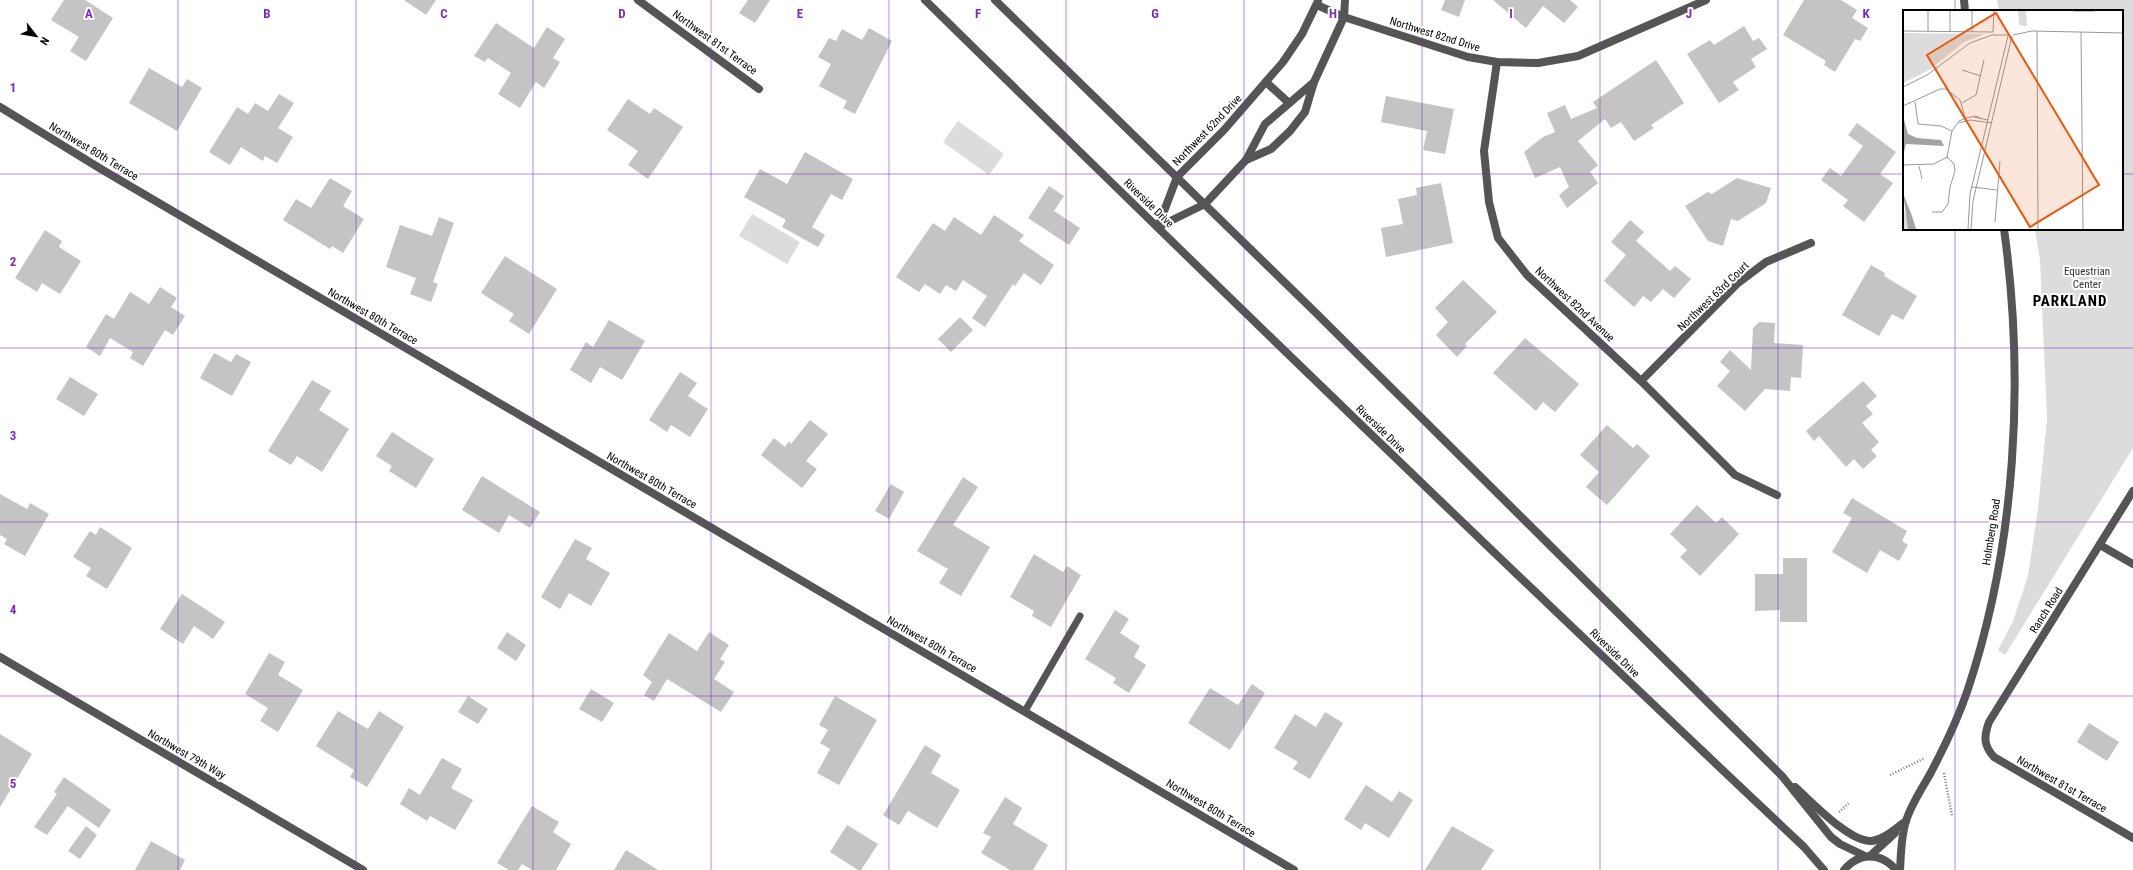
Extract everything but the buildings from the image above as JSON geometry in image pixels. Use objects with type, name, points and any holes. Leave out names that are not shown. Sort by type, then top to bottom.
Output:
[{"type":"street","name":"Northwest 81st Terrace","points":[[638,0],[759,89]]},
{"type":"street","name":"Riverside Drive","points":[[925,0],[1310,377],[1804,847],[1824,870]]},
{"type":"street","points":[[995,0],[1205,204],[1782,776],[1848,833],[1856,837],[1871,841],[1878,840],[1906,821]]},
{"type":"street","points":[[1246,160],[1271,149],[1290,131],[1305,112],[1314,82],[1344,17],[1345,0]]},
{"type":"street","name":"Northwest 82nd Drive","points":[[1317,3],[1344,17],[1468,58],[1497,62],[1538,63],[1578,56],[1706,0]]},
{"type":"street","points":[[1964,0],[1965,10]]},
{"type":"street","name":"Northwest 62nd Drive","points":[[1158,227],[1177,177],[1224,130],[1283,62],[1298,40],[1317,3]]},
{"type":"street","name":"Northwest 82nd Avenue","points":[[1497,62],[1484,151],[1489,202],[1498,238],[1527,275],[1642,381],[1735,475],[1777,495]]},
{"type":"street","points":[[1266,82],[1289,103]]},
{"type":"street","points":[[1158,227],[1205,204],[1246,160],[1265,124],[1314,82]]},
{"type":"street","name":"Northwest 80th Terrace","points":[[0,107],[101,169],[1294,870]]},
{"type":"street","name":"Holmberg Road","points":[[1844,870],[1857,859],[1868,856],[1890,838],[1906,821],[1949,737],[1968,688],[1991,600],[2005,524],[2011,468],[2015,368],[2011,276],[2004,230]]},
{"type":"street","name":"Northwest 63rd Court","points":[[1642,381],[1738,283],[1766,262],[1810,243]]},
{"type":"street","name":"Ranch Road","points":[[1985,743],[1985,733],[1989,722],[2133,491]]},
{"type":"street","points":[[2100,545],[2133,564]]},
{"type":"street","name":"Northwest 79th Way","points":[[0,657],[362,870]]},
{"type":"street","name":"Northwest 81st Terrace","points":[[1985,743],[1994,756],[2133,838]]},
{"type":"street","points":[[1782,776],[1831,837],[1840,844],[1868,856],[1885,860],[1896,870]]},
{"type":"street","name":"Holmberg Road","points":[[1900,870],[1906,821]]},
{"type":"lane","points":[[1025,711],[1080,616]]},
{"type":"path","points":[[1890,775],[1925,758]]},
{"type":"path","points":[[1944,773],[1952,816]]},
{"type":"path","points":[[1837,815],[1850,802]]},
{"type":"green space","name":"Equestrian Center","points":[[1997,0],[2133,0],[2133,448],[2005,655],[1998,650],[2013,621],[2028,576],[2038,508],[2047,419],[2040,260],[2035,230],[2123,230],[2123,10],[1999,10]]},
{"type":"green space","points":[[958,121],[1004,154],[989,175],[943,142]]},
{"type":"green space","points":[[752,214],[800,242],[787,264],[739,236]]},
{"type":"district","name":"PARKLAND","points":[[2070,301]]}]
